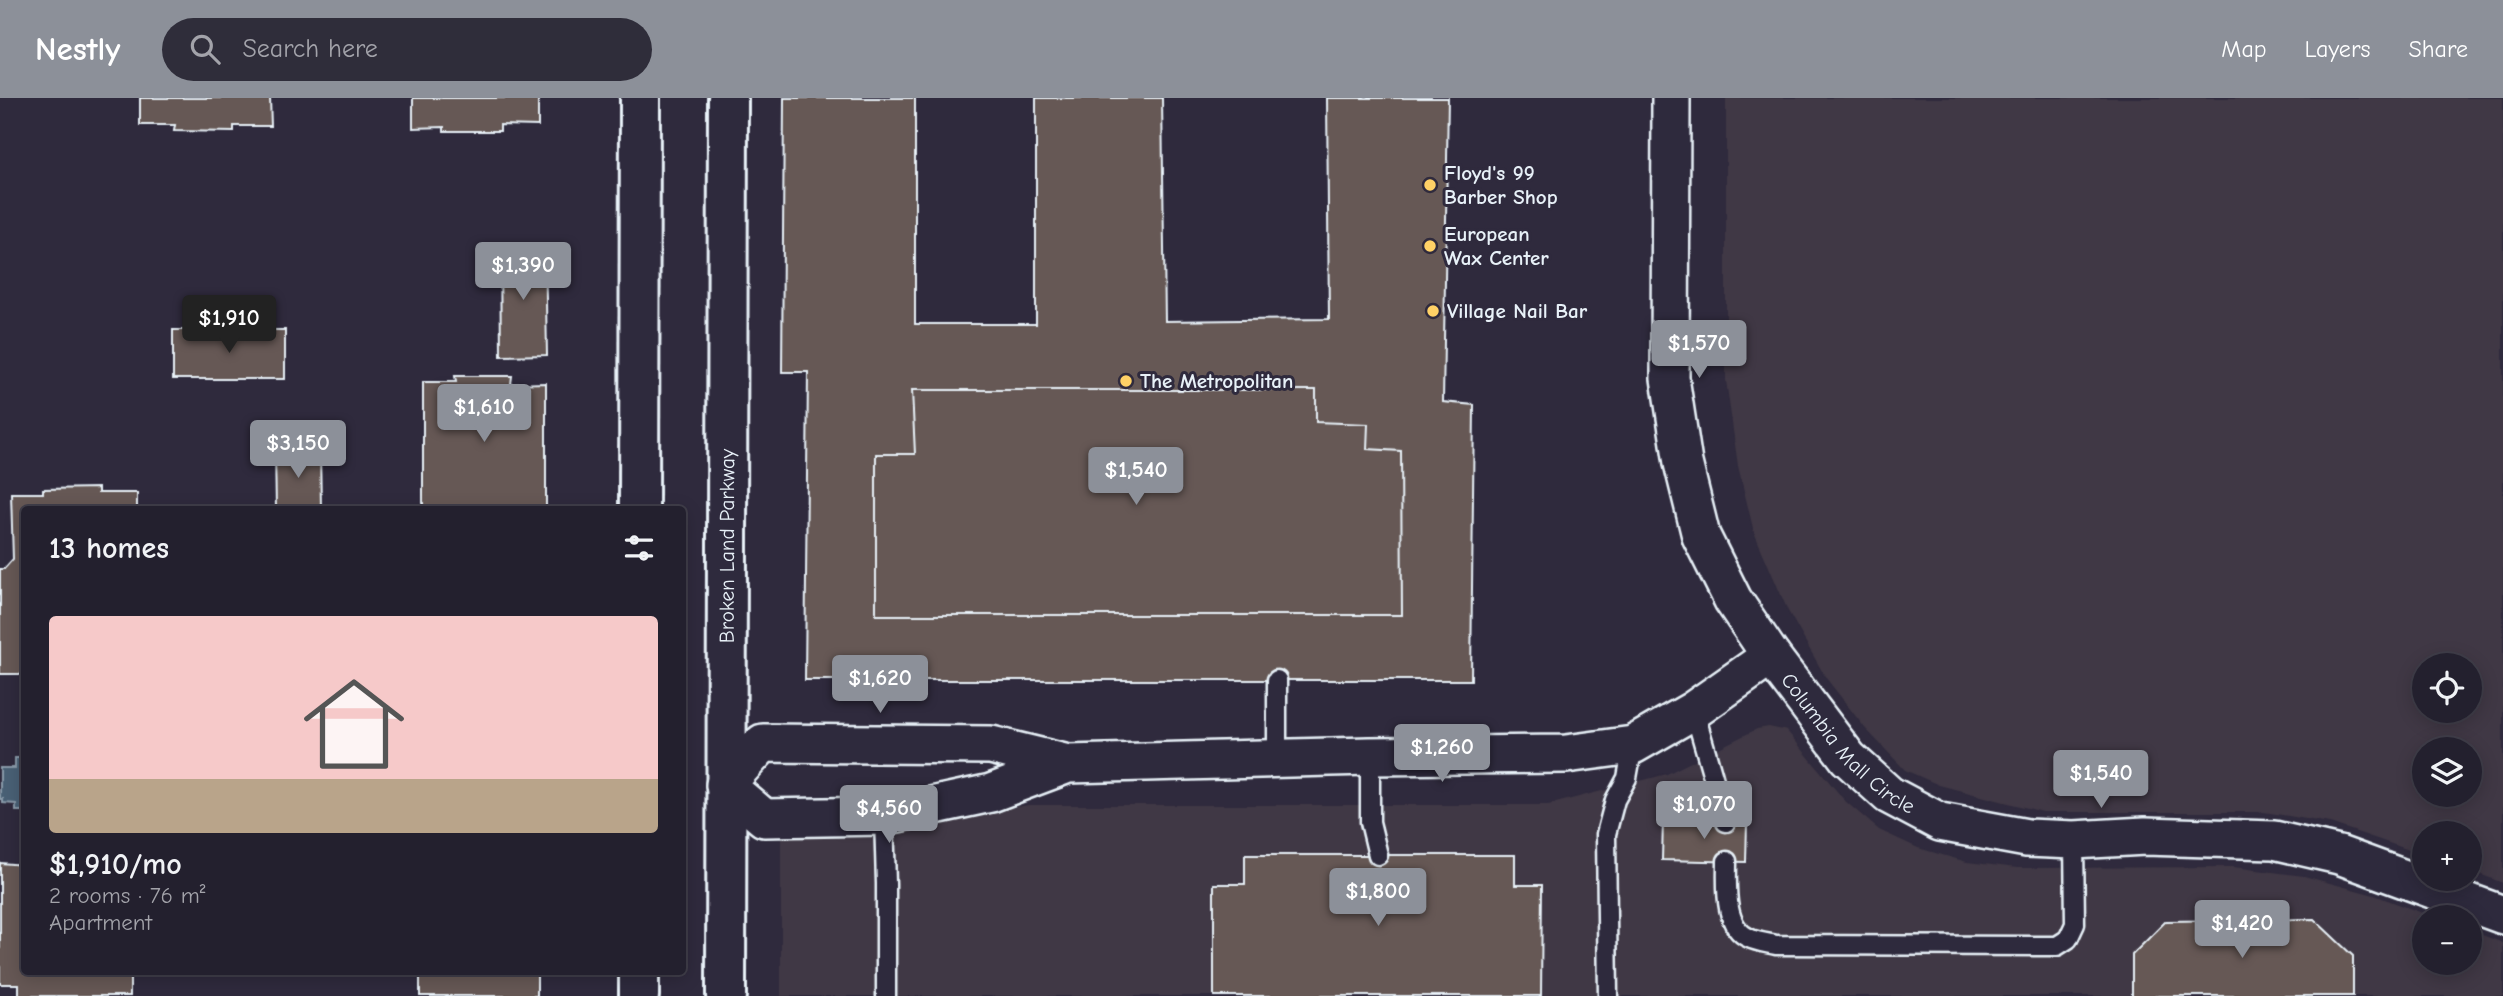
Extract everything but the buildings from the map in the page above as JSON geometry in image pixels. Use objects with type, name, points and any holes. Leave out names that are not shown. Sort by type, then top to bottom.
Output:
[{"type":"street","points":[[639,506],[640,98]]},
{"type":"street","name":"Broken Land Parkway","points":[[726,996],[728,98]]},
{"type":"street","name":"Columbia Mall Circle","points":[[1671,98],[1670,378],[1683,463],[1701,537],[1733,600],[1771,656],[1849,758],[1889,795],[1940,822],[2027,838],[2074,841],[2145,836],[2274,841],[2339,855],[2503,915]]},
{"type":"street","points":[[1068,764],[991,793],[884,816],[764,818],[725,785],[763,743],[991,745],[1068,764],[1566,754],[1633,746],[1694,710],[1771,656]]},
{"type":"street","points":[[639,975],[639,996]]},
{"type":"lane","points":[[1277,680],[1277,758]]},
{"type":"lane","points":[[1694,710],[1726,822]]},
{"type":"lane","points":[[1608,996],[1606,834],[1615,800],[1627,778],[1633,746]]},
{"type":"lane","points":[[1370,756],[1370,822],[1378,855]]},
{"type":"lane","points":[[884,816],[886,996]]},
{"type":"lane","points":[[1727,861],[1727,895],[1733,922],[1746,937],[1756,940],[1776,945],[2057,946],[2068,939],[2076,924],[2074,841]]},
{"type":"shaded area","points":[[1726,98],[2503,98],[2503,883],[2482,875],[2482,821],[2412,821],[2412,851],[2330,823],[2264,812],[2043,812],[1939,785],[1905,770],[1865,728],[1826,678],[1788,611],[1754,532],[1738,466],[1726,380]]},
{"type":"shaded area","points":[[1769,727],[1787,731],[1845,801],[1879,830],[1918,848],[1967,862],[2017,868],[2233,867],[2304,876],[2374,895],[2412,909],[2412,975],[2482,975],[2482,935],[2503,943],[2503,996],[781,996],[781,838],[842,837],[1029,805],[1548,805],[1667,774],[1757,729]]},
{"type":"water","points":[[15,758],[21,758],[21,811],[16,811],[16,804],[3,803],[3,799],[0,799],[0,768],[15,768]]},
{"type":"place","name":"Floyd's 99 Barber Shop","points":[[1430,185]]},
{"type":"place","name":"European Wax Center","points":[[1430,246]]},
{"type":"place","name":"Village Nail Bar","points":[[1433,311]]},
{"type":"place","name":"The Metropolitan","points":[[1126,381]]}]
